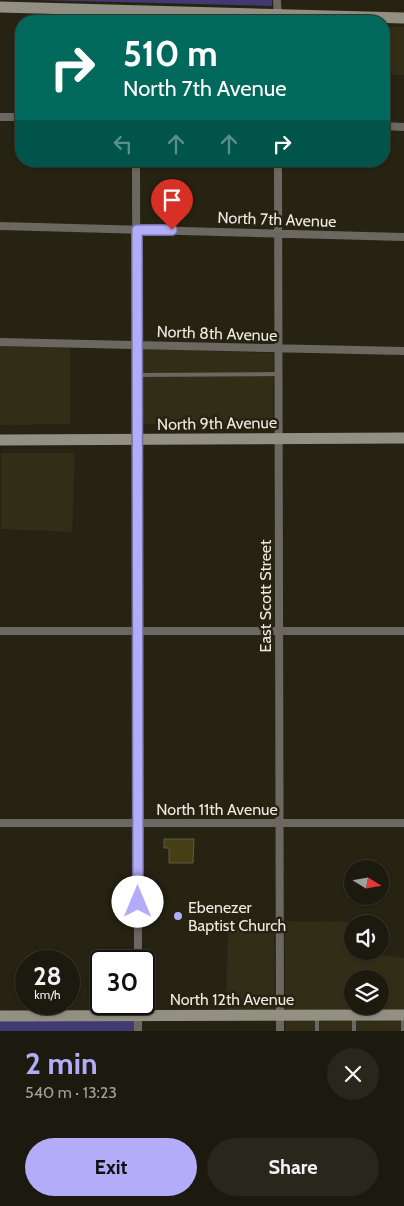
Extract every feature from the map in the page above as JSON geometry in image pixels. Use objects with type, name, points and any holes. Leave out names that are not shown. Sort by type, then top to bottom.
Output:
[{"type":"main road","points":[[0,7],[121,15]]},
{"type":"main road","points":[[390,18],[404,18]]},
{"type":"main road","name":"North 9th Avenue","points":[[0,440],[404,438]]},
{"type":"main road","name":"North 12th Avenue","points":[[0,1016],[344,1015]]},
{"type":"main road","name":"North 12th Avenue","points":[[389,1015],[404,1015]]},
{"type":"street","points":[[278,0],[278,15]]},
{"type":"street","points":[[0,117],[15,117]]},
{"type":"street","points":[[390,126],[404,127]]},
{"type":"street","points":[[136,167],[138,950]]},
{"type":"street","name":"East Scott Street","points":[[278,167],[280,1031]]},
{"type":"street","name":"North 7th Avenue","points":[[0,226],[404,237]]},
{"type":"street","name":"North 8th Avenue","points":[[0,342],[404,351]]},
{"type":"street","points":[[0,631],[404,630]]},
{"type":"street","name":"North 11th Avenue","points":[[0,824],[404,823]]},
{"type":"street","points":[[138,1016],[138,1031]]},
{"type":"lane","points":[[137,375],[278,374]]},
{"type":"lane","points":[[317,1015],[317,1031]]},
{"type":"lane","points":[[354,1015],[354,1031]]},
{"type":"lane","points":[[403,1031],[404,1015]]},
{"type":"shaded area","points":[[37,0],[272,0],[272,6]]},
{"type":"shaded area","points":[[390,27],[404,27],[404,75],[390,75]]},
{"type":"shaded area","points":[[0,346],[70,347],[70,424],[0,425]]},
{"type":"shaded area","points":[[142,349],[273,353],[273,426],[142,424]]},
{"type":"shaded area","points":[[1,453],[75,453],[72,532],[1,529]]},
{"type":"shaded area","points":[[228,921],[274,921],[275,1011],[226,1011]]},
{"type":"shaded area","points":[[285,921],[344,922],[344,960],[389,960],[389,956],[404,958],[404,1010],[389,1010],[389,970],[344,970],[344,1011],[285,1011]]},
{"type":"shaded area","points":[[0,1016],[138,1016],[138,1031],[0,1031]]},
{"type":"shaded area","points":[[404,1019],[404,1031],[285,1031],[285,1020]]},
{"type":"building","points":[[164,839],[194,839],[193,863],[169,863],[169,848],[164,848]]},
{"type":"place","name":"Ebenezer Baptist Church","points":[[178,916]]},
{"type":"route","points":[[138,902],[137,230],[172,230]]}]
